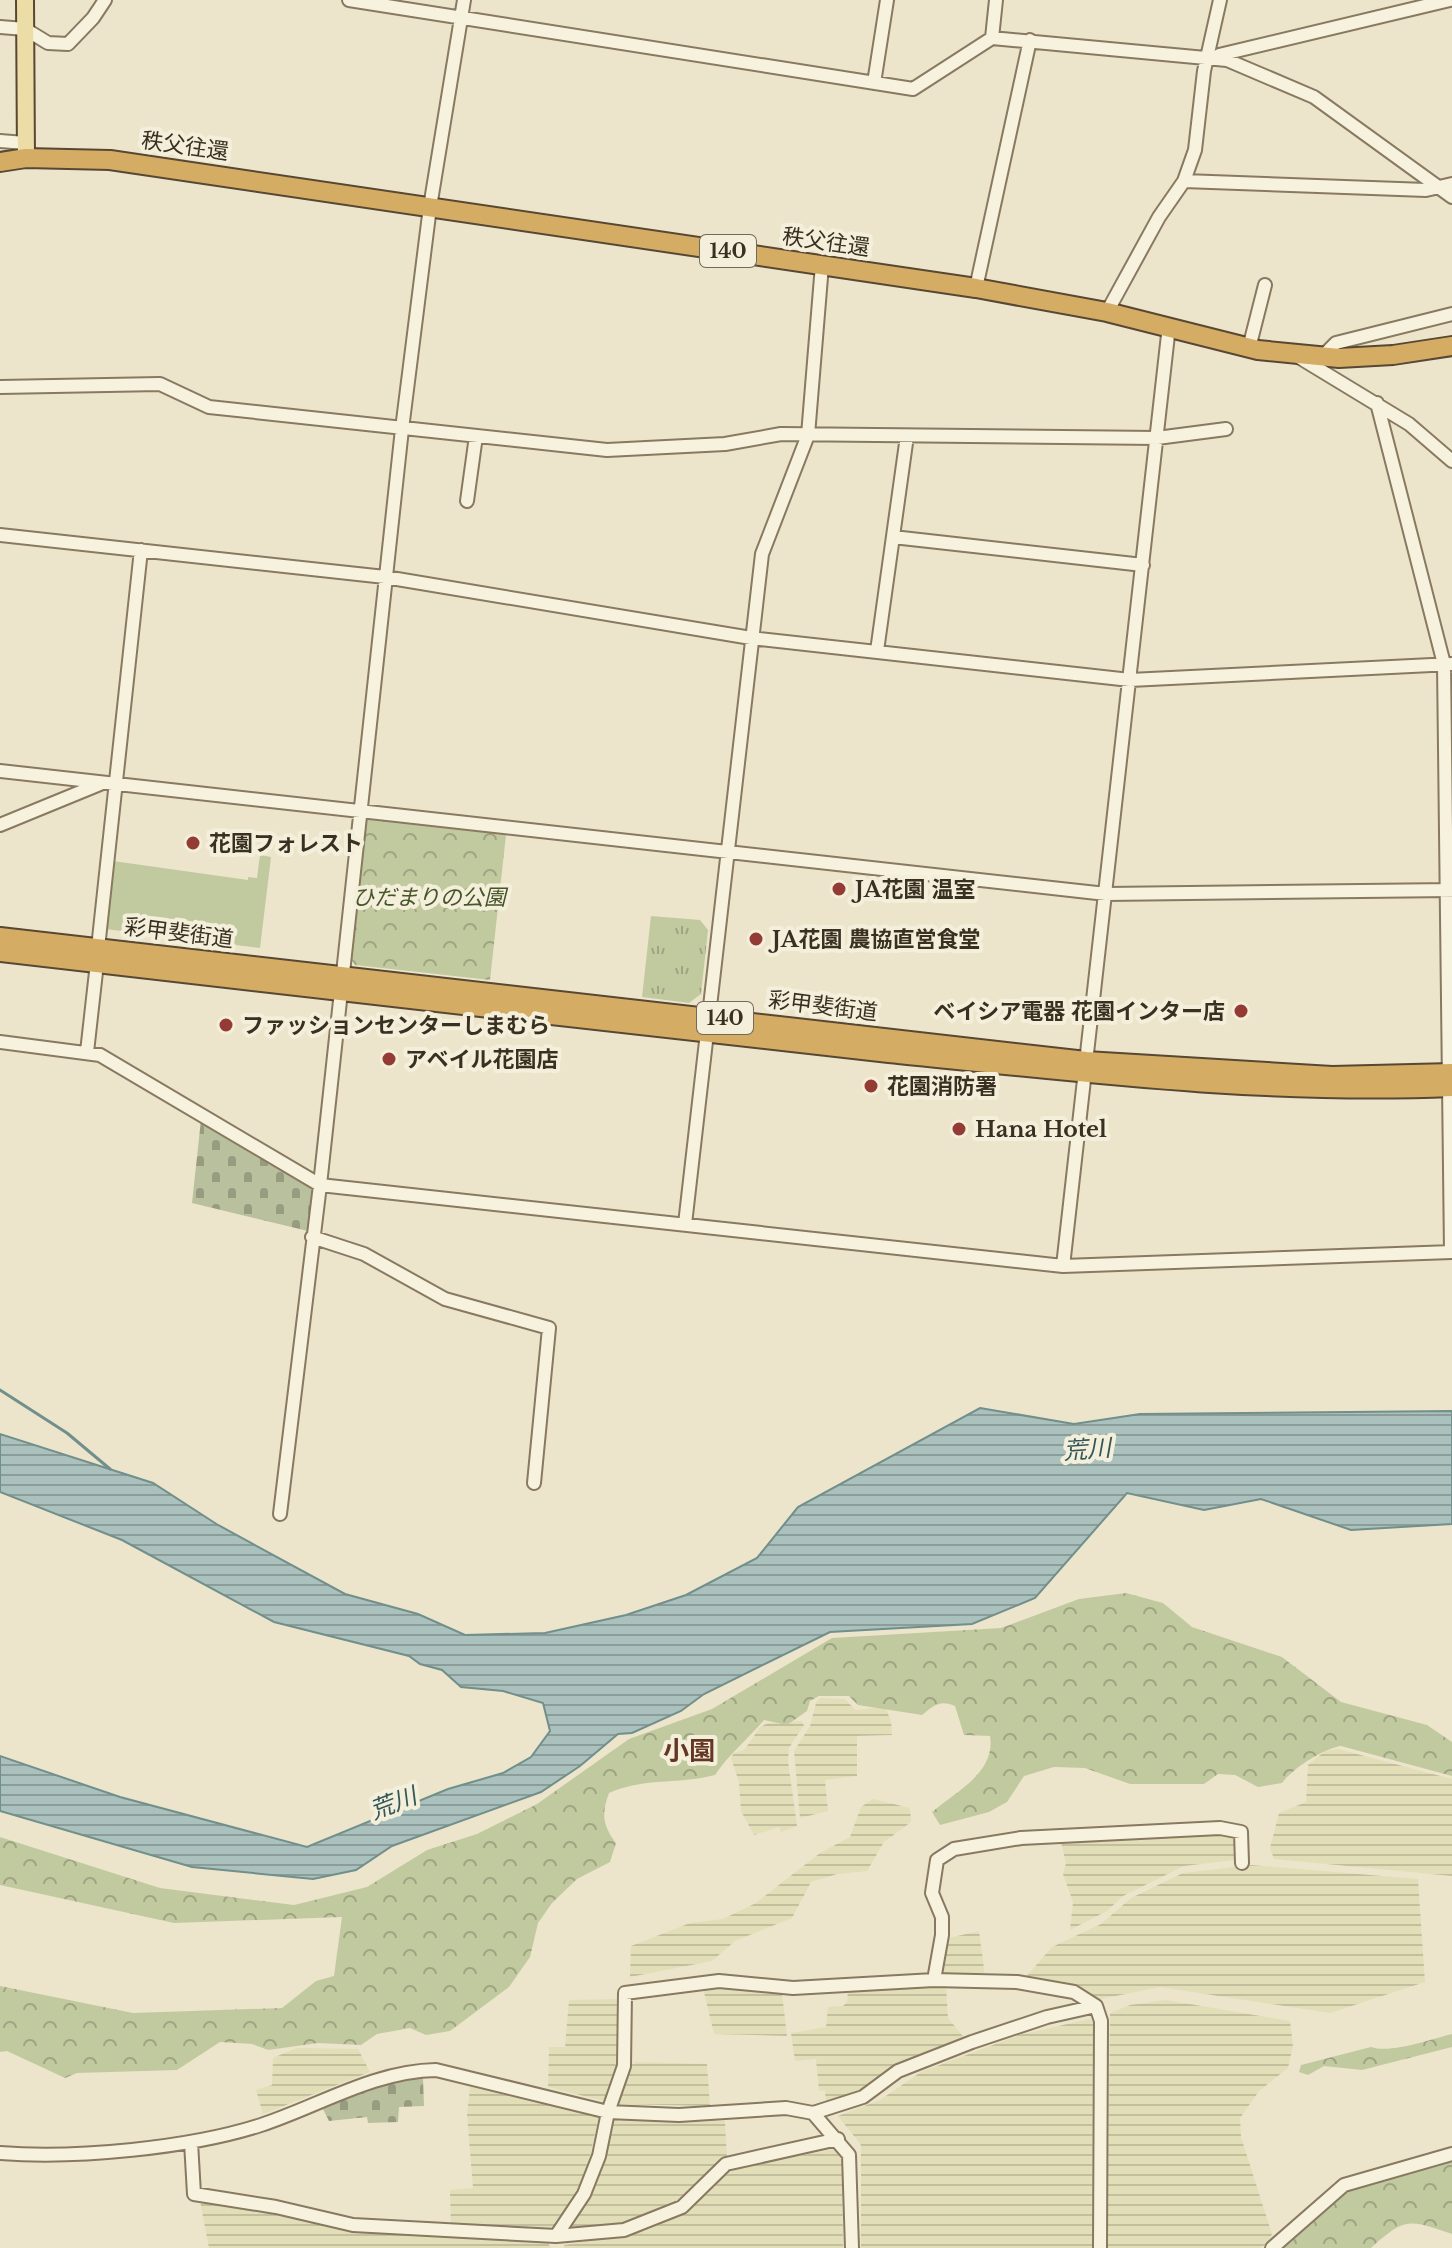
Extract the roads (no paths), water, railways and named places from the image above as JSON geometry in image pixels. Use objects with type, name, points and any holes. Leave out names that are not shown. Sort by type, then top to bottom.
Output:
[{"type":"highway","name":"秩父往還","points":[[0,162],[25,150],[110,160],[822,265],[1107,312],[1249,348],[1294,354],[1322,357],[1393,355],[1452,346]]},
{"type":"highway","name":"彩甲斐街道","points":[[0,937],[97,955],[1086,1067],[1450,1080]]},
{"type":"highway","name":"彩甲斐街道","points":[[0,952],[97,955]]},
{"type":"main road","points":[[25,0],[25,150]]},
{"type":"street","points":[[0,27],[25,29],[48,43],[68,44],[93,18],[105,0]]},
{"type":"street","points":[[349,0],[913,89],[992,38],[1208,56],[1234,53],[1450,0]]},
{"type":"street","points":[[280,1514],[320,1185],[402,429],[430,207],[464,0]]},
{"type":"street","points":[[874,83],[887,0]]},
{"type":"street","points":[[992,38],[996,0]]},
{"type":"street","points":[[1107,312],[1159,217],[1184,181],[1195,150],[1208,56],[1220,0]]},
{"type":"street","points":[[976,288],[1030,40]]},
{"type":"street","points":[[1208,56],[1267,75],[1314,97],[1446,186],[1452,197]]},
{"type":"street","points":[[0,141],[25,150]]},
{"type":"street","points":[[1184,181],[1426,190],[1446,186]]},
{"type":"street","points":[[685,1224],[762,554],[808,435],[822,265]]},
{"type":"street","points":[[1249,348],[1265,285]]},
{"type":"street","points":[[1322,357],[1336,343],[1452,314]]},
{"type":"street","points":[[1063,1266],[1169,326]]},
{"type":"street","points":[[1294,354],[1409,424],[1452,461]]},
{"type":"street","points":[[0,387],[160,384],[209,407],[607,450],[725,444],[781,434],[1157,438],[1226,429]]},
{"type":"street","points":[[0,1042],[100,1055],[320,1185],[1063,1266],[1452,1252],[1448,664],[1377,403]]},
{"type":"street","points":[[467,501],[476,436]]},
{"type":"street","points":[[877,651],[907,436]]},
{"type":"street","points":[[0,535],[385,577],[751,638],[1130,680],[1448,664]]},
{"type":"street","points":[[893,537],[1143,565]]},
{"type":"street","points":[[87,1052],[110,784],[141,550]]},
{"type":"street","points":[[0,771],[1106,894],[1449,890]]},
{"type":"street","points":[[0,825],[110,784]]},
{"type":"street","points":[[312,1237],[320,1243],[364,1254],[445,1299],[549,1328],[534,1483]]},
{"type":"street","points":[[934,1980],[942,1935],[942,1917],[932,1893],[937,1860],[954,1849],[1021,1838],[1220,1828],[1241,1832],[1242,1863]]},
{"type":"street","points":[[556,2236],[584,2194],[599,2156],[608,2112],[624,2066],[625,1993],[719,1981],[793,1988],[934,1980],[1017,1982],[1074,1992],[1096,2006],[1101,2021],[1100,2248]]},
{"type":"street","points":[[0,2153],[55,2155],[191,2142],[266,2123],[409,2070],[436,2070],[608,2112],[679,2115],[786,2108],[813,2113],[863,2097],[898,2071],[972,2042],[1047,2017],[1096,2006]]},
{"type":"street","points":[[813,2113],[849,2155],[852,2248]]},
{"type":"street","points":[[191,2142],[194,2194],[276,2207],[353,2225],[556,2236],[624,2230],[682,2207],[726,2164],[838,2139]]},
{"type":"street","points":[[1272,2248],[1344,2185],[1452,2154]]},
{"type":"water","name":"荒川","points":[[980,1408],[1074,1424],[1140,1414],[1452,1411],[1452,1524],[1351,1530],[1261,1499],[1204,1510],[1127,1493],[1035,1598],[972,1624],[830,1632],[704,1694],[681,1711],[632,1733],[618,1734],[580,1766],[541,1792],[392,1846],[356,1870],[313,1879],[192,1867],[0,1811],[0,1756],[120,1797],[307,1847],[448,1789],[503,1773],[531,1757],[550,1731],[543,1703],[503,1691],[461,1687],[442,1670],[420,1664],[409,1656],[274,1622],[122,1540],[0,1492],[0,1434],[153,1483],[218,1525],[345,1594],[418,1614],[465,1635],[545,1633],[626,1615],[686,1595],[757,1558],[798,1507]]},
{"type":"waterway","points":[[0,1390],[67,1433],[110,1469]]},
{"type":"place","name":"花園フォレスト","points":[[193,843]]},
{"type":"place","name":"JA花園 温室","points":[[839,889]]},
{"type":"place","name":"JA花園 農協直営食堂","points":[[756,939]]},
{"type":"place","name":"ベイシア電器 花園インター店","points":[[1241,1011]]},
{"type":"place","name":"ファッションセンターしまむら","points":[[226,1025]]},
{"type":"place","name":"アベイル花園店","points":[[389,1059]]},
{"type":"place","name":"花園消防署","points":[[871,1086]]},
{"type":"place","name":"Hana Hotel","points":[[959,1129]]},
{"type":"district","name":"小園","points":[[689,1751]]},
{"type":"park label","name":"ひだまりの公園","points":[[429,897]]}]
